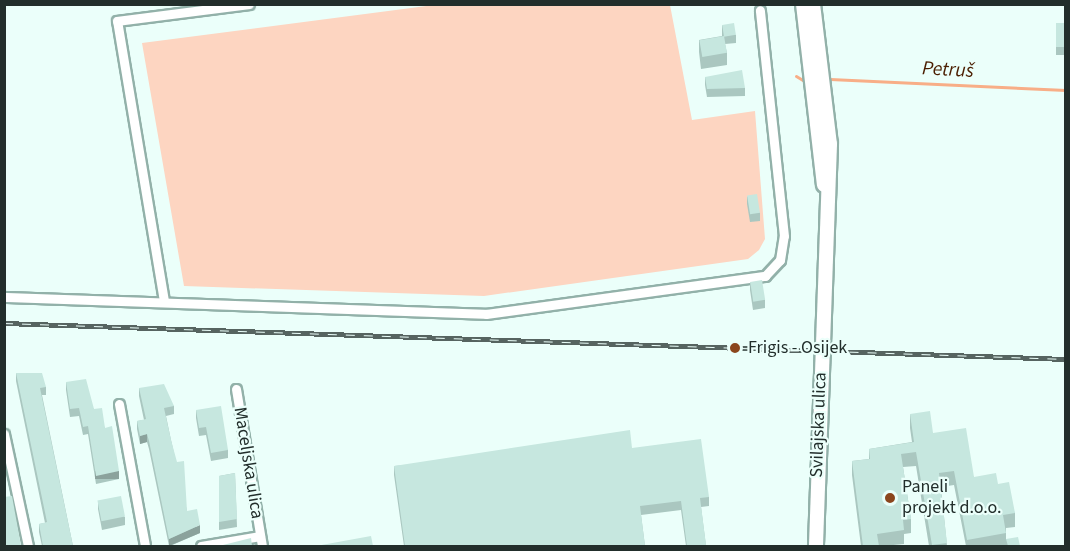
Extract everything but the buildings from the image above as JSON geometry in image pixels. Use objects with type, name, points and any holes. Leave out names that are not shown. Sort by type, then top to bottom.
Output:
[{"type":"main road","name":"Svilajska ulica","points":[[803,4],[826,196]]},
{"type":"main road","name":"Svilajska ulica","points":[[813,4],[830,144],[826,196],[816,546]]},
{"type":"street","points":[[164,301],[117,21],[249,4]]},
{"type":"street","points":[[4,297],[486,314],[740,282],[774,270],[784,236],[760,10]]},
{"type":"street","name":"Maceljska ulica","points":[[236,389],[262,546]]},
{"type":"street","points":[[119,404],[145,546]]},
{"type":"street","points":[[6,435],[28,546]]},
{"type":"street","name":"Maceljska ulica","points":[[201,546],[260,536]]},
{"type":"shaded area","points":[[434,5],[670,5],[692,120],[755,111],[765,239],[759,250],[748,259],[484,296],[184,286],[142,43]]},
{"type":"waterway","name":"Petruš","points":[[796,76],[806,82]]},
{"type":"waterway","name":"Petruš","points":[[830,79],[1066,90]]},
{"type":"railway","points":[[4,323],[1066,359]]},
{"type":"place","name":"Frigis - Osijek","points":[[735,348]]},
{"type":"place","name":"Paneli projekt d.o.o.","points":[[890,498]]}]
